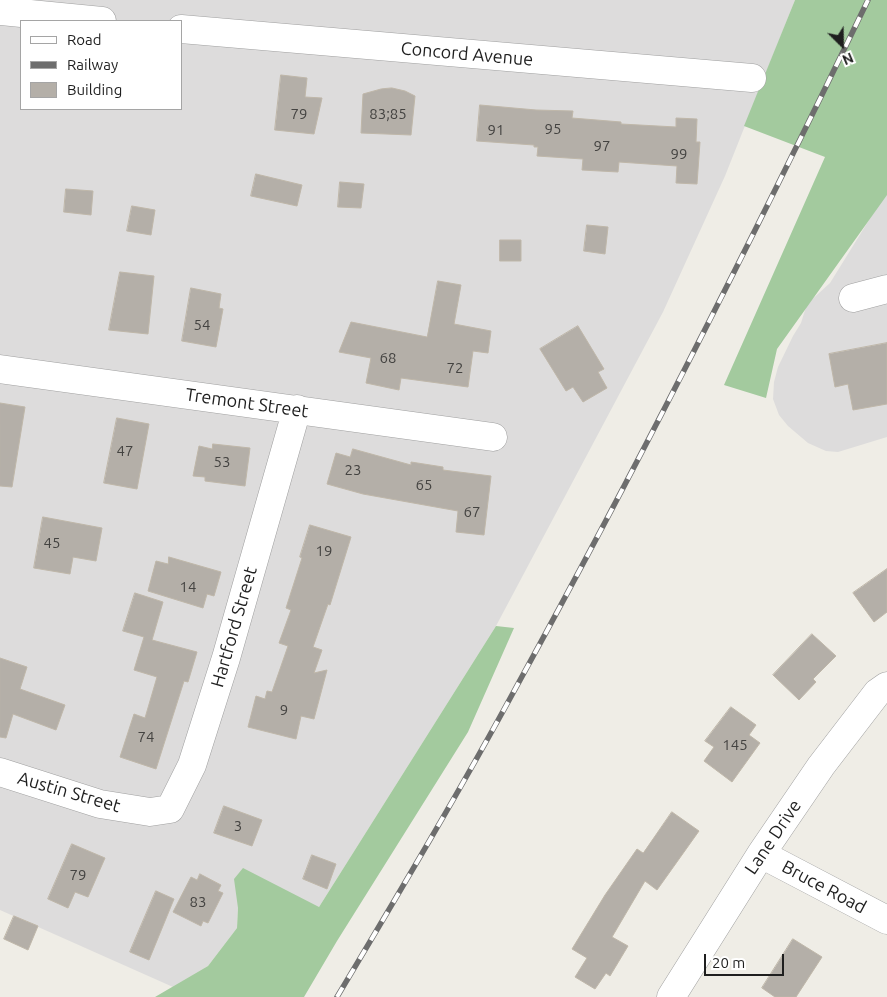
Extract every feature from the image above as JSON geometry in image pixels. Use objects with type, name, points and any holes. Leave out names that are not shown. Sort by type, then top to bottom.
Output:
[{"type":"street","points":[[0,12],[91,20]]},
{"type":"street","name":"Concord Avenue","points":[[182,29],[752,78]]},
{"type":"street","points":[[853,298],[887,289]]},
{"type":"street","name":"Tremont Street","points":[[0,369],[493,437]]},
{"type":"street","name":"Hartford Street","points":[[138,810],[150,812],[170,808],[192,765],[226,658],[297,409]]},
{"type":"street","name":"Lane Drive","points":[[671,997],[761,854],[821,766],[877,693],[887,686]]},
{"type":"street","name":"Austin Street","points":[[0,772],[100,804],[138,810]]},
{"type":"street","name":"Bruce Road","points":[[761,854],[887,920]]},
{"type":"shaded area","points":[[0,0],[795,0],[725,176],[663,312],[496,626],[319,907],[238,908],[237,928],[208,966],[173,987],[0,910]]},
{"type":"shaded area","points":[[887,191],[887,437],[838,452],[826,451],[808,443],[788,426],[779,415],[773,399],[774,382],[778,367],[801,323],[807,304],[830,283]]},
{"type":"green space","points":[[795,0],[887,0],[887,195],[777,349],[766,398],[724,385],[825,157],[744,126]]},
{"type":"green space","points":[[496,626],[514,628],[468,732],[304,997],[155,997],[208,966],[237,928],[238,908],[234,879],[243,868],[319,907]]},
{"type":"building","points":[[281,75],[307,78],[305,97],[322,98],[314,134],[275,130]]},
{"type":"building","points":[[392,88],[415,96],[411,135],[361,133],[363,94]]},
{"type":"building","points":[[480,105],[573,111],[572,118],[621,122],[621,124],[676,127],[676,118],[697,119],[696,142],[700,142],[697,184],[676,183],[677,166],[619,162],[618,172],[582,170],[583,159],[537,156],[538,147],[534,147],[534,145],[477,141]]},
{"type":"building","points":[[256,174],[302,185],[297,206],[251,196]]},
{"type":"building","points":[[340,182],[364,184],[361,208],[338,207]]},
{"type":"building","points":[[66,189],[93,191],[91,215],[64,212]]},
{"type":"building","points":[[132,206],[155,210],[151,235],[127,231]]},
{"type":"building","points":[[587,225],[608,227],[605,254],[584,251]]},
{"type":"building","points":[[500,240],[521,240],[521,261],[500,261]]},
{"type":"building","points":[[120,272],[154,276],[148,334],[109,330]]},
{"type":"building","points":[[438,281],[461,285],[454,324],[491,331],[488,353],[473,351],[468,387],[401,378],[399,390],[366,383],[371,358],[339,352],[351,322],[427,337]]},
{"type":"building","points":[[191,288],[221,294],[219,308],[223,309],[216,347],[182,341]]},
{"type":"building","points":[[578,326],[604,369],[598,372],[607,388],[583,402],[573,387],[566,391],[540,349]]},
{"type":"building","points":[[887,343],[887,404],[853,410],[848,384],[835,387],[829,354]]},
{"type":"building","points":[[0,403],[25,407],[12,487],[0,486]]},
{"type":"building","points":[[117,418],[149,424],[137,489],[104,483]]},
{"type":"building","points":[[213,444],[250,448],[245,486],[205,481],[205,477],[193,476],[199,446],[212,449]]},
{"type":"building","points":[[353,449],[411,465],[411,462],[443,467],[443,470],[491,476],[484,535],[456,532],[458,511],[363,494],[327,484],[336,453],[350,457]]},
{"type":"building","points":[[43,517],[102,528],[96,561],[73,557],[70,574],[34,568]]},
{"type":"building","points":[[310,525],[351,537],[330,605],[328,604],[313,647],[322,650],[314,673],[327,670],[314,719],[301,716],[296,739],[248,727],[256,696],[265,699],[267,691],[272,692],[288,646],[279,643],[291,610],[286,608]]},
{"type":"building","points":[[169,557],[221,572],[214,596],[207,594],[203,608],[148,591],[156,561],[168,564]]},
{"type":"building","points":[[887,569],[887,612],[874,622],[853,593]]},
{"type":"building","points":[[135,593],[163,602],[152,640],[197,652],[188,682],[184,681],[156,769],[120,757],[134,714],[145,718],[157,677],[134,670],[144,637],[123,631]]},
{"type":"building","points":[[812,634],[836,656],[813,679],[816,682],[799,700],[773,675]]},
{"type":"building","points":[[0,658],[27,667],[20,689],[65,705],[56,730],[13,714],[6,738],[0,737]]},
{"type":"building","points":[[731,707],[756,725],[749,735],[760,743],[732,782],[704,761],[714,747],[705,741]]},
{"type":"building","points":[[224,806],[262,820],[252,846],[214,833]]},
{"type":"building","points":[[672,812],[699,831],[657,890],[645,881],[612,937],[628,946],[610,976],[606,973],[595,989],[575,977],[587,958],[572,949],[605,895],[637,849],[643,853]]},
{"type":"building","points":[[72,844],[105,858],[88,897],[75,892],[68,908],[48,899]]},
{"type":"building","points":[[312,855],[336,864],[327,889],[303,879]]},
{"type":"building","points":[[200,874],[221,885],[218,891],[223,893],[208,923],[203,921],[201,926],[173,912],[191,877],[197,880]]},
{"type":"building","points":[[156,891],[174,899],[149,960],[130,952]]},
{"type":"building","points":[[14,916],[38,926],[28,950],[4,939]]},
{"type":"building","points":[[793,939],[822,957],[796,997],[775,997],[762,988]]},
{"type":"railway","points":[[337,997],[475,762],[565,598],[741,258],[868,0]]}]
